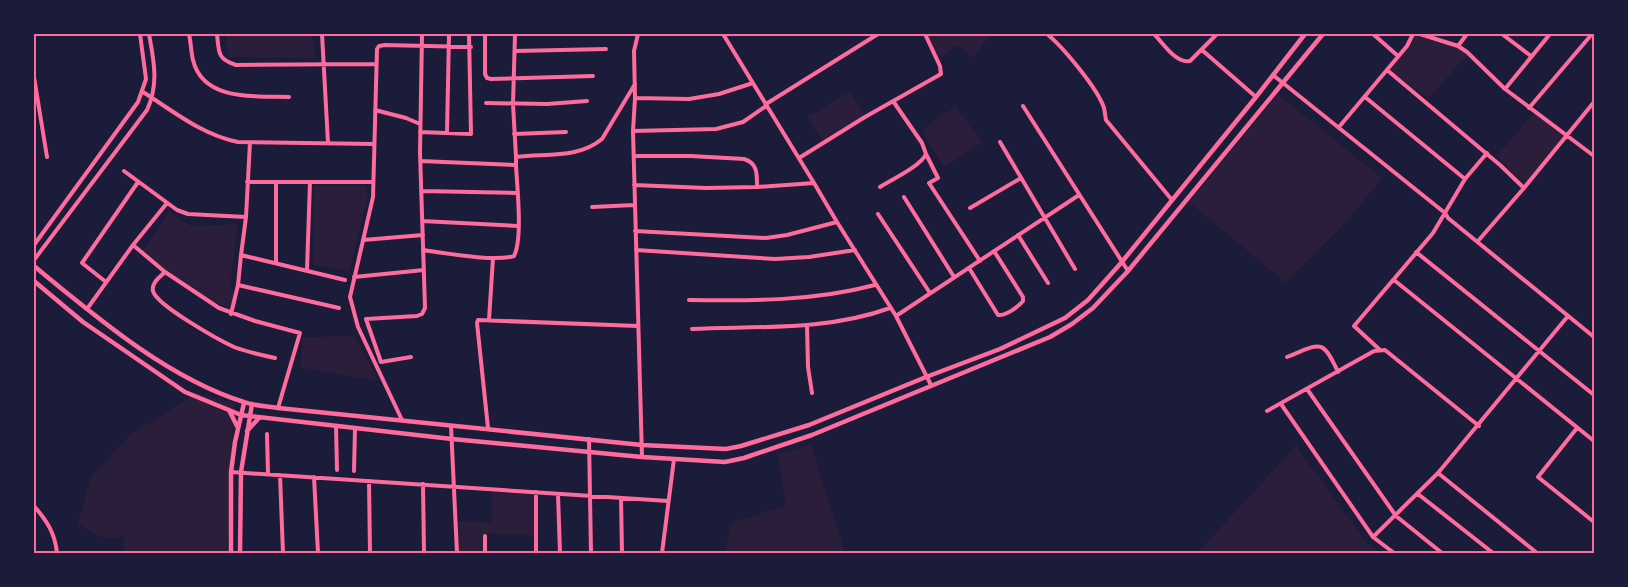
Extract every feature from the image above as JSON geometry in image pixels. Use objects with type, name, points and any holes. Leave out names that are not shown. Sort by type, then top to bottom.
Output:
[{"type":"street","points":[[34,245],[138,102],[146,79],[140,34]]},
{"type":"street","points":[[34,260],[147,110],[152,98],[155,75],[149,34]]},
{"type":"street","points":[[189,34],[193,62],[205,80],[215,88],[230,94],[290,97]]},
{"type":"street","points":[[216,34],[220,56],[225,62],[236,65],[375,64]]},
{"type":"street","points":[[322,34],[328,143]]},
{"type":"street","points":[[411,357],[382,362],[366,319],[417,316],[422,314],[425,308],[420,161],[422,34]]},
{"type":"street","points":[[447,132],[449,34]]},
{"type":"street","points":[[420,132],[471,134],[471,47],[469,34]]},
{"type":"street","points":[[485,34],[485,74],[487,78],[594,76]]},
{"type":"street","points":[[423,250],[493,258],[508,258],[514,256],[516,252],[518,226],[513,104],[515,34]]},
{"type":"street","points":[[638,34],[634,51],[635,98],[633,130],[642,457]]},
{"type":"street","points":[[722,34],[799,158],[836,222],[896,316],[931,385]]},
{"type":"street","points":[[633,130],[716,129],[743,122],[766,106],[766,104],[878,34]]},
{"type":"street","points":[[799,158],[941,74],[940,66],[925,34]]},
{"type":"street","points":[[1047,34],[1068,56],[1098,96],[1104,109],[1106,120],[1172,200]]},
{"type":"street","points":[[1154,34],[1181,61],[1190,62],[1217,34]]},
{"type":"street","points":[[34,266],[87,309],[150,355],[205,388],[244,403],[642,445],[726,449],[809,426],[926,377],[1000,349],[1065,318],[1088,300],[1121,263],[1305,34]]},
{"type":"street","points":[[34,281],[83,322],[185,392],[241,415],[452,439],[642,457],[726,462],[744,458],[812,435],[1050,337],[1093,308],[1128,271],[1323,34]]},
{"type":"street","points":[[1374,34],[1398,56]]},
{"type":"street","points":[[1339,127],[1407,46],[1413,34]]},
{"type":"street","points":[[1420,34],[1458,46],[1505,89],[1594,156]]},
{"type":"street","points":[[1458,46],[1467,34]]},
{"type":"street","points":[[1502,34],[1531,56]]},
{"type":"street","points":[[1505,89],[1550,34]]},
{"type":"street","points":[[1529,108],[1592,34]]},
{"type":"street","points":[[402,420],[358,327],[350,296],[373,197],[375,64],[377,50],[379,46],[385,45],[471,47]]},
{"type":"street","points":[[515,51],[606,49]]},
{"type":"street","points":[[1202,50],[1256,97]]},
{"type":"street","points":[[1387,70],[1487,153],[1524,188]]},
{"type":"street","points":[[1273,75],[1445,213],[1448,218],[1594,337]]},
{"type":"street","points":[[34,77],[34,87],[47,157]]},
{"type":"street","points":[[635,98],[689,99],[719,94],[753,83]]},
{"type":"street","points":[[516,158],[576,153],[594,146],[602,139],[635,84]]},
{"type":"street","points":[[143,92],[200,129],[232,141],[374,144]]},
{"type":"street","points":[[1365,97],[1465,180]]},
{"type":"street","points":[[893,101],[922,143],[938,178],[929,182],[980,260]]},
{"type":"street","points":[[486,103],[547,104],[587,102]]},
{"type":"street","points":[[1478,241],[1594,102]]},
{"type":"street","points":[[1023,106],[1121,263],[1128,271]]},
{"type":"street","points":[[375,110],[406,118],[420,124]]},
{"type":"street","points":[[514,134],[566,132]]},
{"type":"street","points":[[231,314],[238,285],[246,216],[250,142]]},
{"type":"street","points":[[1000,142],[1076,269]]},
{"type":"street","points":[[1479,426],[1389,352],[1379,349],[1354,326],[1433,232],[1465,180],[1487,153]]},
{"type":"street","points":[[880,187],[918,163],[926,154]]},
{"type":"street","points":[[101,155],[110,160]]},
{"type":"street","points":[[635,156],[691,156],[744,159],[751,161],[756,169],[757,187]]},
{"type":"street","points":[[420,161],[516,165]]},
{"type":"street","points":[[124,171],[177,210],[188,214],[246,216]]},
{"type":"street","points":[[970,208],[1021,178]]},
{"type":"street","points":[[106,282],[82,263],[138,182]]},
{"type":"street","points":[[247,182],[374,182]]},
{"type":"street","points":[[276,182],[276,264]]},
{"type":"street","points":[[306,270],[310,182]]},
{"type":"street","points":[[634,185],[706,188],[814,183]]},
{"type":"street","points":[[421,190],[517,194]]},
{"type":"street","points":[[896,316],[1079,195]]},
{"type":"street","points":[[904,198],[954,277]]},
{"type":"street","points":[[87,309],[133,245],[167,203]]},
{"type":"street","points":[[592,207],[634,205]]},
{"type":"street","points":[[878,214],[930,293]]},
{"type":"street","points":[[422,221],[518,226]]},
{"type":"street","points":[[635,231],[766,238],[787,235],[836,222]]},
{"type":"street","points":[[362,240],[423,235]]},
{"type":"street","points":[[1018,235],[1048,283]]},
{"type":"street","points":[[133,245],[164,272],[219,308],[231,314],[300,333],[278,408]]},
{"type":"street","points":[[636,250],[775,259],[854,250]]},
{"type":"street","points":[[969,268],[998,315],[1003,315],[1021,304],[1024,301],[1023,298],[994,251]]},
{"type":"street","points":[[1416,252],[1594,395]]},
{"type":"street","points":[[241,255],[345,280]]},
{"type":"street","points":[[489,320],[493,258]]},
{"type":"street","points":[[354,277],[424,270]]},
{"type":"street","points":[[164,272],[152,287],[153,292],[178,314],[215,338],[243,350],[275,358]]},
{"type":"street","points":[[1394,280],[1594,441]]},
{"type":"street","points":[[238,285],[339,308]]},
{"type":"street","points":[[689,300],[750,301],[802,298],[852,291],[875,285]]},
{"type":"street","points":[[692,328],[806,324],[853,319],[890,308]]},
{"type":"street","points":[[1373,537],[1438,473],[1479,426],[1568,316]]},
{"type":"street","points":[[488,428],[478,320],[638,326]]},
{"type":"street","points":[[806,324],[808,367],[812,393]]},
{"type":"street","points":[[1287,357],[1315,346],[1324,348],[1329,353],[1338,372]]},
{"type":"street","points":[[1267,411],[1379,349]]},
{"type":"street","points":[[1307,389],[1396,516],[1442,553]]},
{"type":"street","points":[[231,553],[231,472],[244,403]]},
{"type":"street","points":[[240,553],[241,472],[252,404]]},
{"type":"street","points":[[1280,404],[1373,537],[1394,553]]},
{"type":"street","points":[[229,410],[238,428]]},
{"type":"street","points":[[247,431],[259,418]]},
{"type":"street","points":[[336,426],[337,470]]},
{"type":"street","points":[[451,426],[457,553]]},
{"type":"street","points":[[354,471],[355,428]]},
{"type":"street","points":[[1577,428],[1538,477],[1594,522]]},
{"type":"street","points":[[267,434],[268,474]]},
{"type":"street","points":[[590,439],[591,553]]},
{"type":"street","points":[[662,553],[674,459]]},
{"type":"street","points":[[231,472],[668,501]]},
{"type":"street","points":[[1438,473],[1537,553]]},
{"type":"street","points":[[280,475],[283,553]]},
{"type":"street","points":[[314,477],[318,553]]},
{"type":"street","points":[[369,481],[370,553]]},
{"type":"street","points":[[423,484],[424,553]]},
{"type":"street","points":[[536,492],[536,553]]},
{"type":"street","points":[[558,494],[560,553]]},
{"type":"street","points":[[1418,494],[1493,553]]},
{"type":"street","points":[[620,498],[622,553]]},
{"type":"street","points":[[34,506],[48,523],[56,545],[56,553]]},
{"type":"street","points":[[485,536],[485,553]]},
{"type":"shaded area","points":[[225,34],[313,34],[315,58],[228,57]]},
{"type":"shaded area","points":[[924,34],[991,34],[973,58],[957,45],[937,60]]},
{"type":"shaded area","points":[[1413,34],[1458,46],[1468,55],[1428,98],[1387,70]]},
{"type":"shaded area","points":[[850,92],[865,117],[823,142],[808,116]]},
{"type":"shaded area","points":[[1278,94],[1382,178],[1344,224],[1286,283],[1189,202]]},
{"type":"shaded area","points":[[956,106],[982,143],[944,167],[921,130]]},
{"type":"shaded area","points":[[1535,111],[1568,137],[1526,187],[1497,156]]},
{"type":"shaded area","points":[[314,186],[366,186],[368,196],[349,271],[313,265]]},
{"type":"shaded area","points":[[169,212],[191,226],[238,224],[230,288],[238,292],[236,309],[198,294],[141,253]]},
{"type":"shaded area","points":[[355,336],[378,381],[301,368],[302,337]]},
{"type":"shaded area","points":[[198,393],[235,403],[227,553],[125,553],[123,537],[105,539],[78,524],[92,475],[133,433]]},
{"type":"shaded area","points":[[811,445],[845,553],[725,553],[731,523],[786,505],[778,454]]},
{"type":"shaded area","points":[[1296,446],[1366,542],[1381,553],[1197,553]]},
{"type":"shaded area","points":[[491,489],[536,492],[536,536],[485,533],[483,553],[457,553],[456,521],[492,523]]}]
